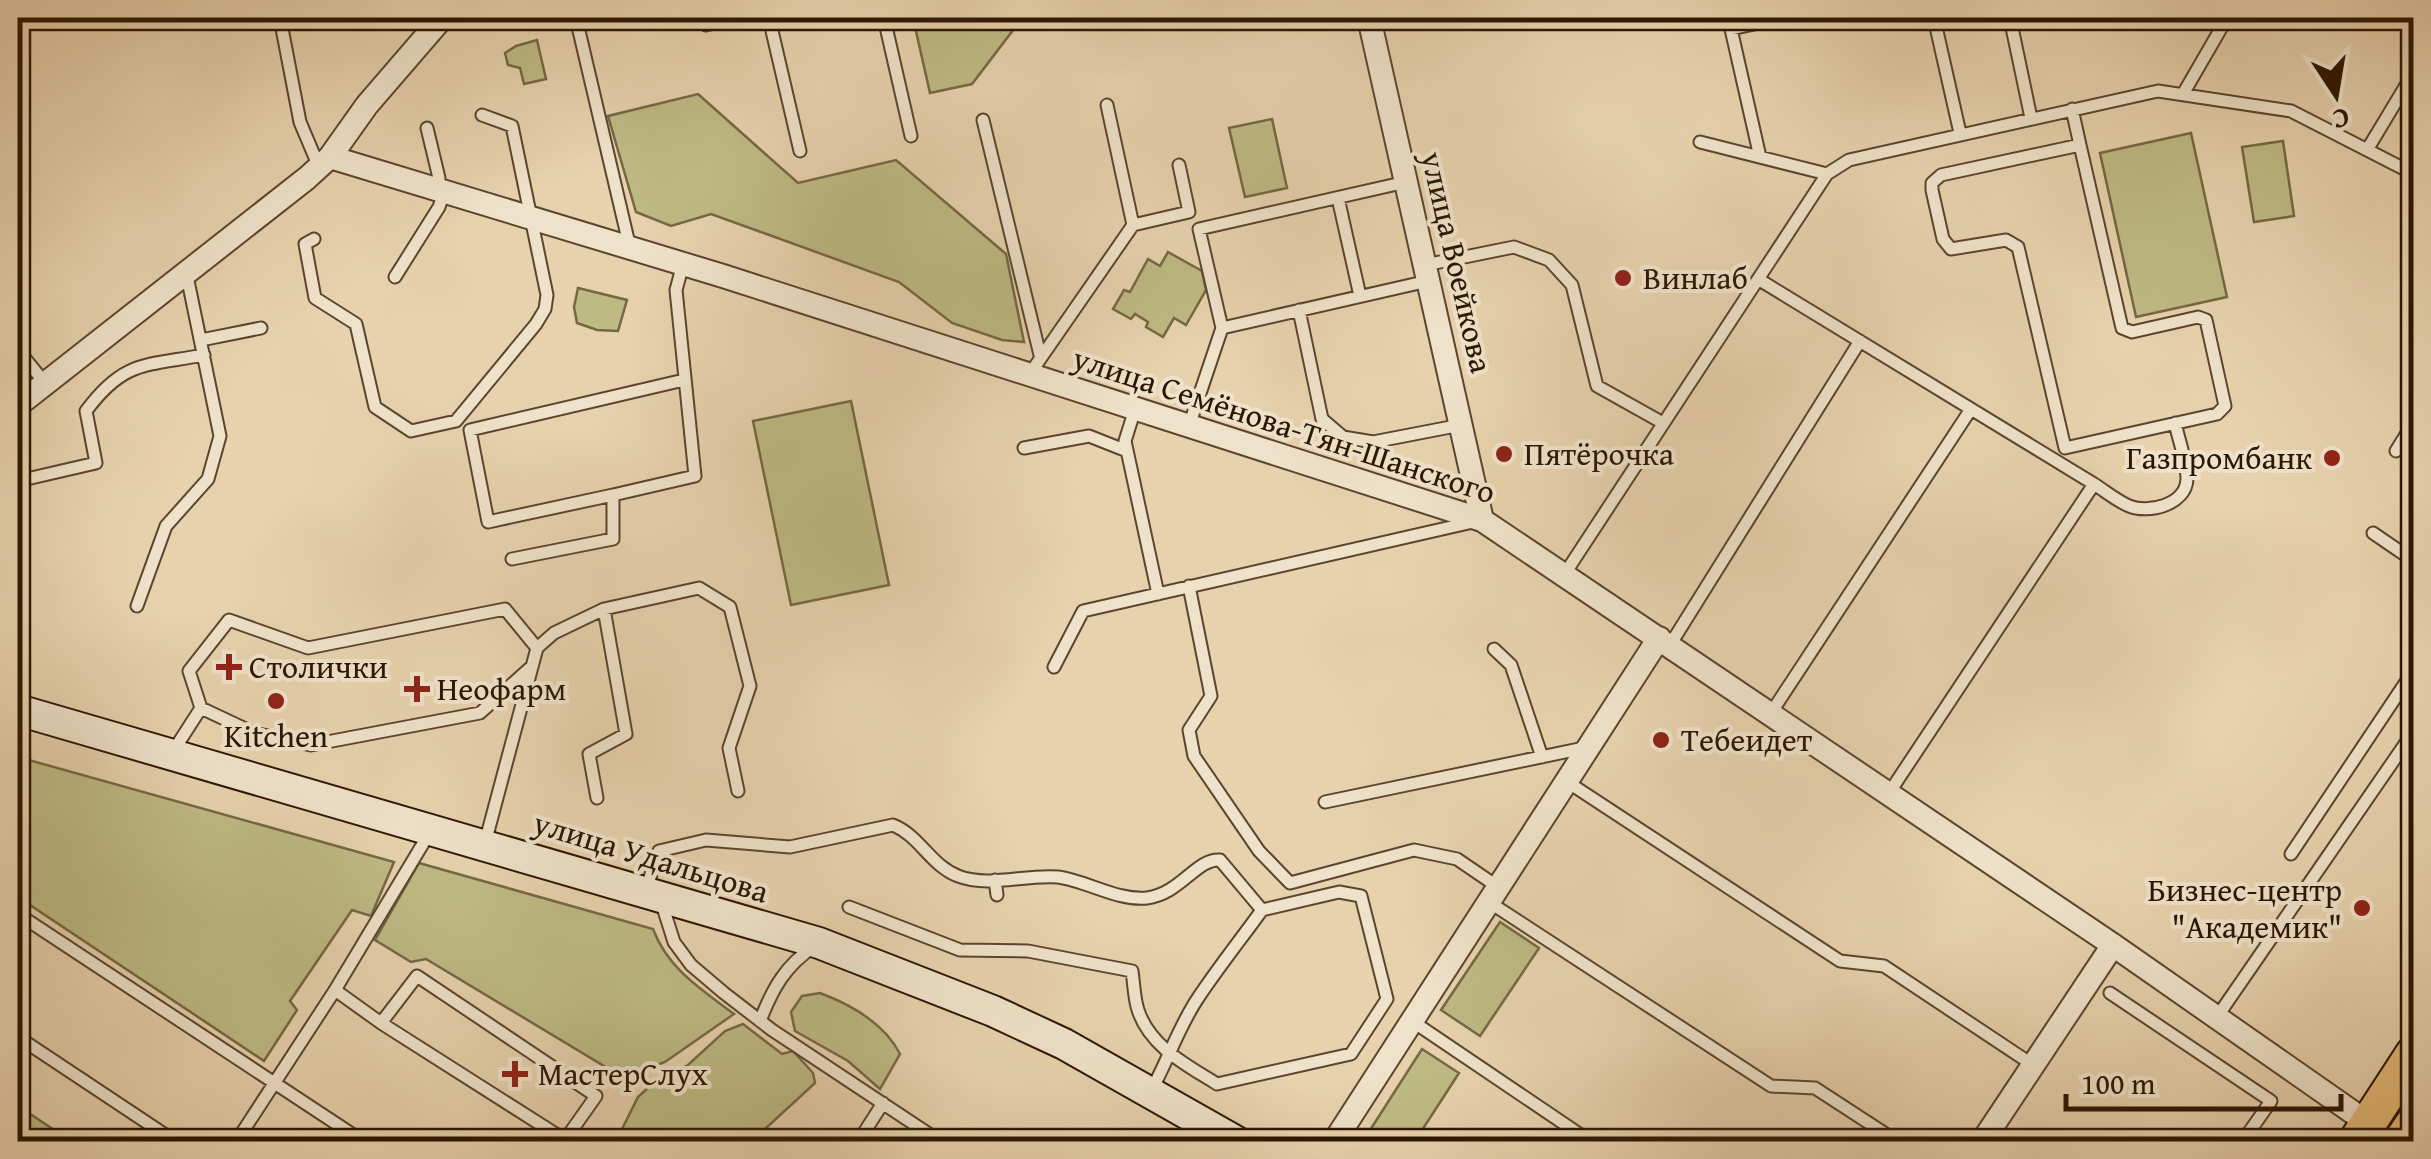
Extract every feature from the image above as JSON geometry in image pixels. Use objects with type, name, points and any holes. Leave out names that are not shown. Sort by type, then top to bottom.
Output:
[{"type":"main road","points":[[2362,1132],[2414,1053]]},
{"type":"main road","points":[[2402,1141],[2414,1123]]},
{"type":"street","points":[[18,405],[324,162],[442,18]]},
{"type":"street","name":"улица Воейкова","points":[[1369,18],[1482,520]]},
{"type":"street","name":"улица Семёнова-Тян-Шанского","points":[[324,162],[440,191],[1034,365],[1135,409],[1482,520],[2113,944],[2217,1017],[2362,1132]]},
{"type":"street","points":[[1334,1142],[1588,747],[1665,641]]},
{"type":"street","name":"улица Удальцова","points":[[18,710],[820,943],[993,1011],[1064,1044],[1237,1142]]},
{"type":"street","points":[[1982,1142],[2113,944]]},
{"type":"lane","points":[[280,18],[300,122],[324,162]]},
{"type":"lane","points":[[576,18],[630,248]]},
{"type":"lane","points":[[705,18],[706,25],[740,18]]},
{"type":"lane","points":[[770,18],[800,151]]},
{"type":"lane","points":[[884,18],[910,136]]},
{"type":"lane","points":[[1760,157],[1729,23],[1781,18]]},
{"type":"lane","points":[[1934,18],[1960,133]]},
{"type":"lane","points":[[2010,18],[2031,118]]},
{"type":"lane","points":[[2183,94],[2227,18]]},
{"type":"lane","points":[[2367,150],[2414,72]]},
{"type":"lane","points":[[1564,575],[1826,174],[1848,160],[2158,91],[2291,111],[2414,174]]},
{"type":"lane","points":[[1107,106],[1133,225]]},
{"type":"lane","points":[[2072,109],[2122,328],[2132,332],[2198,317],[2208,324],[2226,406],[2217,414],[2064,448],[2018,247],[2006,240],[1959,250],[1946,246],[1932,190],[1936,178],[2080,145]]},
{"type":"lane","points":[[314,238],[304,244],[315,298],[356,324],[375,407],[411,430],[456,421],[545,309],[547,295],[512,126],[482,115]]},
{"type":"lane","points":[[983,120],[1034,365]]},
{"type":"lane","points":[[395,278],[439,207],[439,178],[427,128]]},
{"type":"lane","points":[[1700,142],[1826,174]]},
{"type":"lane","points":[[1179,165],[1189,212],[1200,229],[1222,328],[1189,426]]},
{"type":"lane","points":[[1200,229],[1406,182]]},
{"type":"lane","points":[[1338,198],[1360,296]]},
{"type":"lane","points":[[1034,365],[1133,225],[1189,212]]},
{"type":"lane","points":[[18,241],[18,252]]},
{"type":"lane","points":[[1222,328],[1360,296],[1514,248],[1548,260],[1572,285],[1597,386],[1663,423]]},
{"type":"lane","points":[[684,264],[676,290],[695,476],[488,522],[470,430],[684,380]]},
{"type":"lane","points":[[137,606],[166,526],[208,478],[220,436],[186,271]]},
{"type":"lane","points":[[1758,279],[2132,508],[2168,504],[2183,492],[2187,476],[2175,423]]},
{"type":"lane","points":[[1298,310],[1322,419],[1343,437],[1374,442],[1460,425]]},
{"type":"lane","points":[[201,340],[261,328]]},
{"type":"lane","points":[[1665,641],[1860,341]]},
{"type":"lane","points":[[18,350],[46,382]]},
{"type":"lane","points":[[18,481],[96,463],[86,411],[104,387],[127,369],[204,355]]},
{"type":"lane","points":[[1135,409],[1125,441],[1158,594]]},
{"type":"lane","points":[[1771,713],[1971,409]]},
{"type":"lane","points":[[2396,450],[2414,422]]},
{"type":"lane","points":[[1024,448],[1088,436],[1127,451]]},
{"type":"lane","points":[[1889,793],[2094,484]]},
{"type":"lane","points":[[512,559],[613,539],[612,495]]},
{"type":"lane","points":[[1054,667],[1084,611],[1482,520]]},
{"type":"lane","points":[[2373,533],[2414,560]]},
{"type":"lane","points":[[1190,586],[1211,696],[1189,730],[1194,756],[1260,852],[1290,883],[1414,850],[1457,859],[1494,894],[1771,1086],[1815,1088],[1898,1142]]},
{"type":"lane","points":[[485,843],[536,648],[554,633],[604,609],[699,588],[730,607],[750,686],[729,748],[738,790]]},
{"type":"lane","points":[[532,666],[480,713],[311,745],[254,733],[201,708],[190,671],[229,620],[308,648],[506,608],[536,648]]},
{"type":"lane","points":[[597,798],[590,754],[626,734],[604,609]]},
{"type":"lane","points":[[1494,648],[1512,665],[1542,757]]},
{"type":"lane","points":[[2291,854],[2414,670]]},
{"type":"lane","points":[[172,753],[201,708]]},
{"type":"lane","points":[[2217,1017],[2414,731]]},
{"type":"lane","points":[[1324,802],[1588,747]]},
{"type":"lane","points":[[1566,781],[1840,961],[1884,966],[2033,1065]]},
{"type":"lane","points":[[942,1142],[760,1022],[692,965],[674,942],[653,895],[659,850],[706,840],[790,847],[893,825],[909,831],[928,856],[946,870],[968,879],[1053,877],[1078,880],[1129,897],[1150,898],[1178,887],[1207,861],[1220,860],[1262,910]]},
{"type":"lane","points":[[236,1142],[335,990],[432,829]]},
{"type":"lane","points":[[995,880],[997,894]]},
{"type":"lane","points":[[849,907],[960,950],[1028,951],[1132,971],[1138,1010],[1146,1026],[1170,1054],[1218,1084],[1352,1054],[1387,999],[1360,896],[1339,892],[1262,910],[1196,1001],[1170,1054],[1150,1093]]},
{"type":"lane","points":[[18,914],[364,1142]]},
{"type":"lane","points":[[1004,937],[1006,951]]},
{"type":"lane","points":[[760,1022],[772,989],[788,967],[820,943]]},
{"type":"lane","points":[[335,990],[381,1023],[565,1140],[596,1096],[417,976],[381,1023]]},
{"type":"lane","points":[[2110,993],[2271,1101],[2246,1140]]},
{"type":"lane","points":[[1412,1021],[1591,1142]]},
{"type":"lane","points":[[18,1037],[176,1142]]},
{"type":"lane","points":[[858,1142],[883,1103]]},
{"type":"shaded area","points":[[913,18],[1020,21],[972,84],[930,93]]},
{"type":"shaded area","points":[[537,40],[546,79],[524,84],[520,68],[508,65],[505,53]]},
{"type":"shaded area","points":[[698,94],[798,183],[896,160],[1006,254],[1024,342],[1002,340],[952,323],[899,282],[711,214],[671,226],[636,212],[608,116]]},
{"type":"shaded area","points":[[1272,119],[1287,188],[1245,197],[1229,128]]},
{"type":"shaded area","points":[[2191,133],[2227,297],[2136,317],[2100,153]]},
{"type":"shaded area","points":[[2283,141],[2294,216],[2254,222],[2242,147]]},
{"type":"shaded area","points":[[1168,252],[1202,271],[1206,290],[1186,325],[1174,318],[1163,337],[1146,327],[1148,322],[1135,314],[1131,319],[1113,309],[1124,290],[1130,292],[1148,259],[1160,266]]},
{"type":"shaded area","points":[[578,288],[627,300],[618,331],[597,330],[577,323],[574,307]]},
{"type":"shaded area","points":[[851,401],[889,585],[791,605],[753,421]]},
{"type":"shaded area","points":[[18,757],[394,862],[371,916],[352,910],[290,1001],[297,1010],[264,1061],[18,897]]},
{"type":"shaded area","points":[[419,863],[653,929],[677,967],[734,1014],[665,1062],[624,1078],[426,959],[411,962],[375,940]]},
{"type":"shaded area","points":[[1500,922],[1539,948],[1480,1036],[1441,1010]]},
{"type":"shaded area","points":[[820,993],[866,1016],[900,1054],[880,1089],[848,1061],[795,1031],[791,1012],[802,996]]},
{"type":"shaded area","points":[[743,1024],[782,1054],[793,1051],[813,1073],[815,1083],[752,1141],[616,1141],[638,1097],[653,1083],[688,1065],[725,1031]]},
{"type":"shaded area","points":[[1422,1049],[1459,1073],[1415,1141],[1363,1141]]},
{"type":"shaded area","points":[[18,1106],[71,1141],[18,1141]]},
{"type":"place","name":"Винлаб","points":[[1623,278]]},
{"type":"place","name":"Пятёрочка","points":[[1504,454]]},
{"type":"place","name":"Газпромбанк","points":[[2332,458]]},
{"type":"place","name":"Столички","points":[[229,667]]},
{"type":"place","name":"Неофарм","points":[[417,689]]},
{"type":"place","name":"Kitchen","points":[[276,701]]},
{"type":"place","name":"Тебеидет","points":[[1661,740]]},
{"type":"place","name":"Бизнес-центр \"Академик\"","points":[[2362,908]]},
{"type":"place","name":"МастерСлух","points":[[515,1074]]}]
